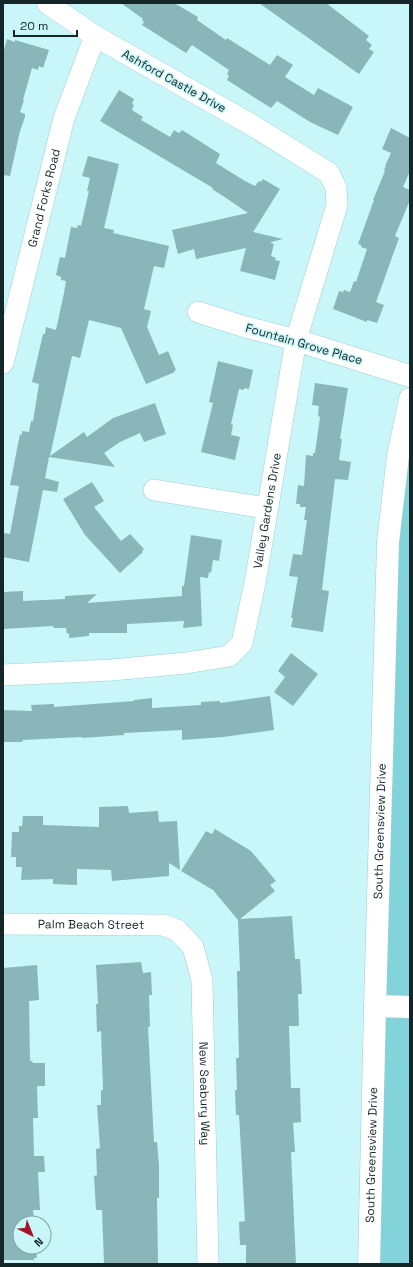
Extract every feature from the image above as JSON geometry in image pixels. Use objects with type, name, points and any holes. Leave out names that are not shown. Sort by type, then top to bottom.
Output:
[{"type":"street","name":"Ashford Castle Drive","points":[[47,3],[95,36],[303,156]]},
{"type":"street","name":"Grand Forks Road","points":[[3,363],[64,118],[95,36]]},
{"type":"street","name":"Valley Gardens Drive","points":[[3,675],[112,670],[186,663],[229,656],[242,643],[255,583],[266,508],[296,340],[337,205],[336,188],[329,173],[303,156]]},
{"type":"street","name":"Fountain Grove Place","points":[[198,312],[242,326],[296,340],[410,376]]},
{"type":"street","name":"South Greensview Drive","points":[[369,1264],[388,542],[398,456],[410,399]]},
{"type":"street","points":[[154,490],[266,508]]},
{"type":"street","name":"Palm Beach Street","points":[[3,924],[163,926],[177,930]]},
{"type":"street","name":"New Seabury Way","points":[[177,930],[193,947],[202,980],[208,1264]]},
{"type":"street","points":[[375,1006],[410,1007]]},
{"type":"shaded area","points":[[410,398],[410,1264],[370,1264],[386,586]]},
{"type":"building","points":[[121,3],[174,3],[198,17],[197,20],[226,40],[227,38],[270,65],[277,55],[293,65],[285,77],[314,95],[318,88],[353,107],[338,135],[310,122],[277,101],[271,108],[227,80],[229,70],[192,45],[186,53],[142,25],[144,22],[142,20],[143,19]]},
{"type":"building","points":[[259,3],[326,3],[369,36],[366,40],[372,45],[369,49],[374,52],[359,74]]},
{"type":"building","points":[[7,39],[49,50],[43,68],[39,66],[38,70],[32,68],[20,112],[25,114],[25,117],[20,131],[10,176],[3,175],[3,53]]},
{"type":"building","points":[[119,90],[134,99],[132,110],[143,117],[141,120],[170,137],[174,130],[179,133],[182,130],[220,154],[216,163],[245,181],[255,186],[263,179],[280,189],[253,232],[283,239],[271,242],[274,244],[271,256],[276,258],[275,260],[280,261],[275,280],[240,271],[246,248],[196,259],[194,249],[178,254],[172,230],[248,213],[212,189],[213,188],[100,121]]},
{"type":"building","points":[[391,128],[410,138],[410,171],[403,187],[410,190],[410,200],[395,236],[399,238],[376,302],[384,305],[377,323],[367,320],[367,322],[333,309],[339,291],[343,292],[344,290],[350,292],[354,281],[356,282],[367,249],[358,244],[385,171],[385,166],[391,153],[382,149]]},
{"type":"building","points":[[88,156],[119,164],[104,228],[114,230],[113,233],[169,246],[164,268],[154,266],[144,309],[151,311],[147,327],[159,355],[168,351],[176,370],[174,371],[175,372],[146,384],[121,328],[89,320],[80,358],[72,356],[50,456],[84,432],[87,437],[113,418],[155,403],[166,434],[144,442],[140,433],[120,442],[104,453],[115,467],[49,457],[45,478],[59,482],[57,492],[43,490],[29,562],[3,557],[3,533],[10,534],[19,486],[10,485],[20,434],[22,435],[22,431],[29,432],[31,421],[33,421],[39,384],[32,382],[43,334],[45,334],[46,327],[56,330],[64,293],[66,281],[61,280],[61,277],[56,275],[60,257],[65,258],[71,227],[77,228],[78,225],[81,226],[89,191],[87,191],[90,178],[82,176]]},
{"type":"building","points":[[218,361],[253,370],[249,389],[239,389],[231,424],[233,425],[231,435],[240,437],[235,460],[201,452],[213,403],[209,402]]},
{"type":"building","points":[[315,383],[348,388],[340,439],[342,439],[339,460],[351,462],[348,480],[335,479],[322,590],[329,591],[323,632],[291,627],[293,618],[291,618],[298,577],[289,576],[293,554],[302,555],[307,520],[304,520],[306,507],[300,507],[300,504],[296,504],[298,485],[304,486],[306,455],[313,456],[313,453],[315,453],[320,417],[318,416],[319,406],[312,405]]},
{"type":"building","points":[[92,482],[104,501],[94,507],[121,541],[130,534],[144,549],[142,551],[143,552],[120,573],[85,535],[63,499]]},
{"type":"building","points":[[191,535],[222,540],[219,561],[213,560],[211,573],[209,572],[208,578],[200,577],[202,626],[183,628],[184,621],[127,624],[127,633],[89,633],[89,636],[69,638],[69,633],[67,634],[66,628],[54,628],[53,626],[3,629],[3,592],[23,591],[23,601],[65,599],[65,596],[97,594],[87,603],[182,596],[182,586],[184,586]]},
{"type":"building","points":[[291,653],[318,674],[293,706],[274,692],[285,677],[278,671]]},
{"type":"building","points":[[270,696],[274,730],[223,737],[182,740],[182,730],[124,733],[124,735],[82,738],[3,742],[3,710],[32,711],[31,705],[54,704],[54,707],[134,701],[152,698],[152,708],[201,705],[201,702],[220,701],[220,703]]},
{"type":"building","points":[[128,806],[129,813],[158,811],[159,822],[177,821],[180,870],[169,863],[169,876],[112,881],[111,870],[77,869],[77,885],[53,884],[53,879],[21,880],[22,867],[16,867],[16,857],[11,857],[12,832],[19,832],[19,826],[22,826],[23,816],[43,816],[43,825],[99,827],[99,807]]},
{"type":"building","points":[[215,829],[251,851],[276,881],[270,885],[275,891],[240,919],[292,916],[295,959],[300,959],[302,994],[298,994],[299,1026],[289,1026],[291,1088],[300,1088],[301,1122],[293,1123],[295,1152],[291,1152],[296,1264],[246,1264],[246,1245],[240,1245],[239,1222],[245,1221],[239,1115],[236,1115],[235,1090],[237,1090],[236,1058],[239,1058],[237,971],[240,971],[238,920],[213,890],[181,871],[206,831],[212,834]]},
{"type":"building","points":[[141,962],[143,973],[151,972],[152,995],[149,995],[150,1027],[148,1027],[154,1142],[157,1142],[159,1165],[159,1198],[157,1198],[158,1264],[104,1264],[102,1210],[96,1210],[94,1176],[97,1175],[96,1149],[100,1148],[97,1105],[101,1105],[101,1090],[103,1090],[101,1031],[97,1032],[96,1004],[98,1004],[96,965]]},
{"type":"building","points":[[37,965],[39,1000],[29,1001],[30,1061],[33,1063],[45,1063],[45,1086],[37,1086],[38,1118],[33,1118],[34,1156],[44,1156],[45,1172],[38,1172],[40,1210],[33,1210],[33,1215],[12,1215],[12,1255],[37,1255],[37,1258],[34,1258],[34,1260],[3,1260],[3,968]]}]
